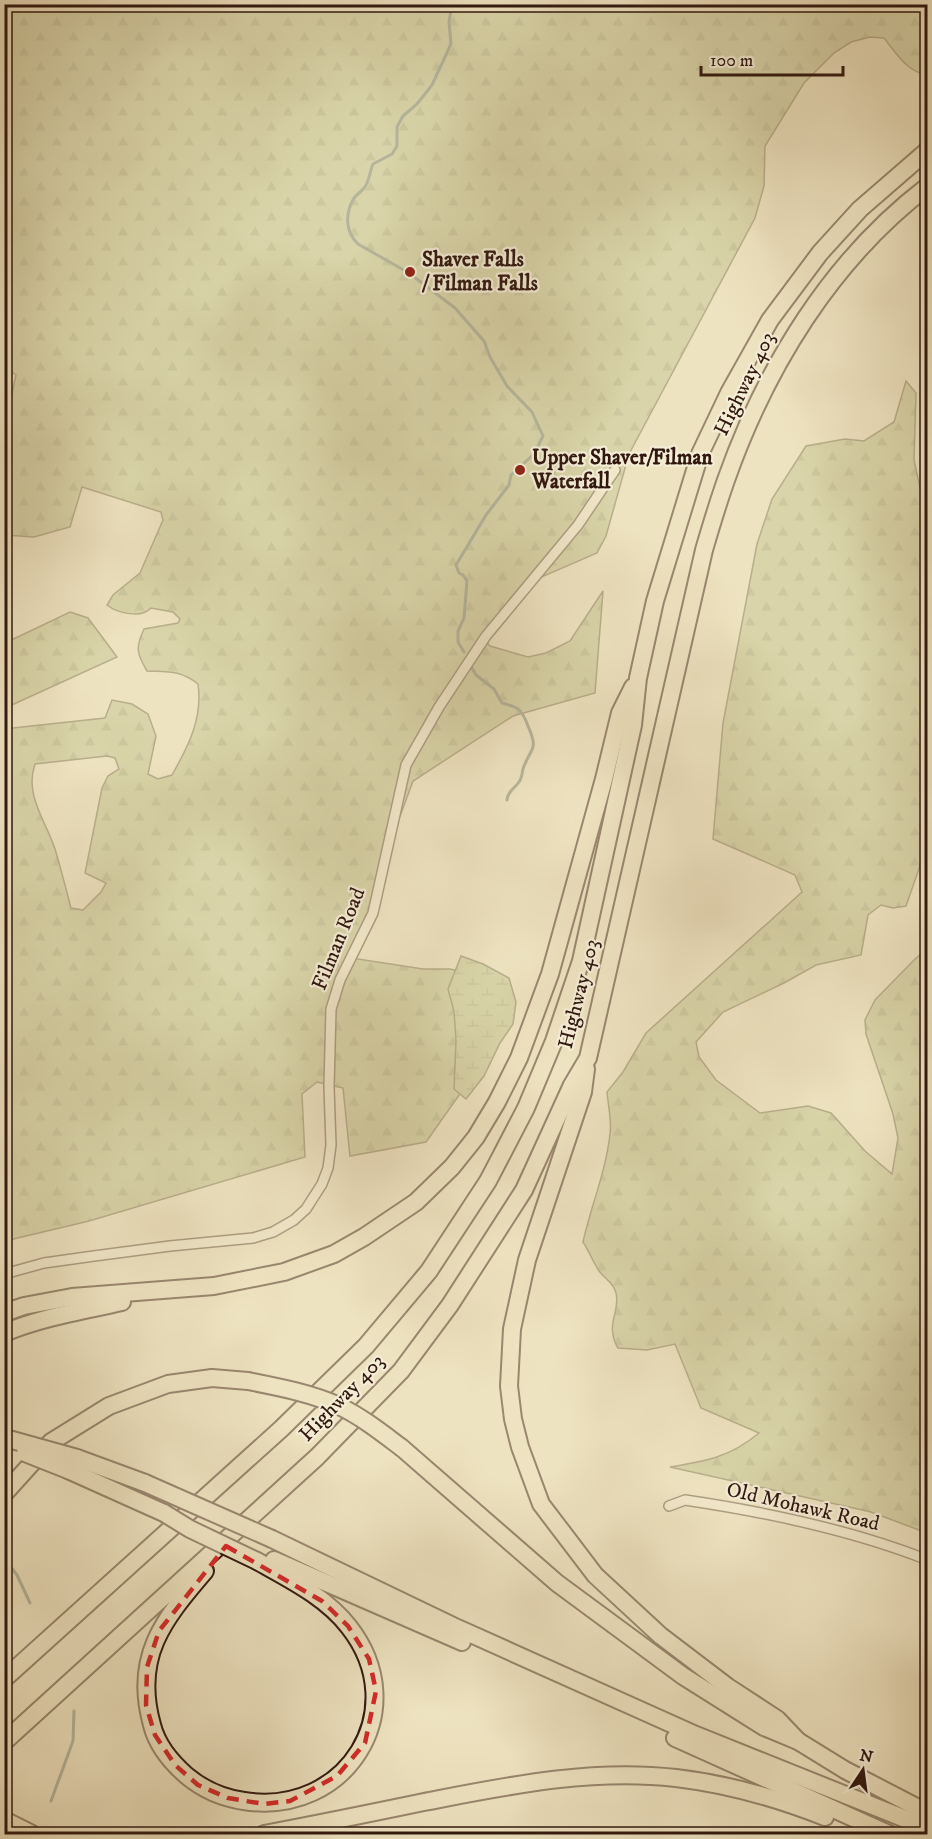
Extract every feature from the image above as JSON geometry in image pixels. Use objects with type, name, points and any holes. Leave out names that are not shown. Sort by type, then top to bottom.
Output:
[{"type":"highway","name":"Highway 403","points":[[4,1679],[281,1429],[366,1346],[429,1271],[488,1181],[526,1108],[554,1041],[581,961],[633,725],[638,678],[655,601],[700,454],[729,393],[771,320],[820,253],[860,208],[927,150]]},
{"type":"highway","name":"Highway 403","points":[[4,1742],[317,1457],[401,1371],[436,1324],[524,1190],[572,1085],[588,1058],[704,550],[726,480],[752,414],[771,374],[814,304],[880,228],[927,186]]},
{"type":"highway","points":[[4,1313],[24,1306],[72,1297],[214,1286],[284,1272],[334,1254],[416,1202],[452,1167],[476,1137],[519,1059],[550,974],[620,713],[638,678]]},
{"type":"highway","points":[[588,1058],[583,1092],[527,1260],[512,1329],[509,1386],[513,1419],[520,1447],[542,1504],[595,1575],[661,1636],[728,1687],[777,1719],[798,1742]]},
{"type":"highway","points":[[4,1333],[77,1310],[178,1289]]},
{"type":"highway","points":[[4,1494],[51,1442],[109,1406],[168,1384],[212,1378],[248,1381],[292,1391],[338,1406],[363,1419],[402,1448],[557,1583],[684,1676],[764,1727],[798,1742],[845,1770],[927,1813]]},
{"type":"highway","points":[[5,1438],[73,1464],[130,1499],[164,1513],[190,1529],[411,1619],[889,1834]]},
{"type":"highway","points":[[4,1447],[145,1483],[272,1539],[453,1626],[696,1735],[927,1828]]},
{"type":"highway","points":[[236,1531],[220,1554],[173,1608],[159,1631],[147,1667],[146,1705],[154,1734],[175,1765],[198,1785],[228,1798],[264,1804],[290,1801],[318,1790],[353,1761],[365,1743],[374,1715],[376,1691],[369,1659],[348,1626],[322,1601],[258,1558]]},
{"type":"highway","points":[[264,1834],[517,1783],[632,1776],[675,1778],[755,1793],[871,1834]]},
{"type":"highway","points":[[4,1820],[32,1834]]},
{"type":"street","name":"Filman Road","points":[[4,1274],[44,1263],[170,1246],[253,1239],[273,1233],[294,1220],[306,1209],[322,1184],[328,1168],[331,1145],[329,1076],[331,1009],[340,980],[373,913],[406,765],[439,707],[486,636],[578,525],[615,470]]},
{"type":"street","name":"Old Mohawk Road","points":[[669,1506],[685,1500],[812,1525],[844,1532],[927,1560]]},
{"type":"highlighted area","points":[[226,1546],[322,1601],[348,1626],[369,1659],[376,1691],[365,1743],[337,1776],[290,1801],[264,1804],[228,1798],[198,1785],[175,1765],[155,1735],[146,1705],[147,1667],[159,1631]]},
{"type":"green space","points":[[5,5],[927,5],[927,74],[908,66],[884,38],[870,37],[851,42],[834,53],[804,83],[765,146],[764,186],[755,218],[629,454],[606,536],[597,553],[532,581],[482,637],[490,646],[528,657],[546,653],[570,641],[603,591],[595,693],[513,716],[413,781],[385,857],[375,916],[351,958],[423,969],[450,969],[480,976],[469,1081],[426,1142],[350,1156],[343,1088],[317,1082],[302,1094],[305,1157],[89,1221],[5,1241],[4,731],[13,728],[105,718],[112,700],[132,704],[148,714],[156,736],[148,774],[158,779],[172,775],[184,754],[193,732],[199,697],[198,684],[192,679],[174,673],[147,671],[139,655],[138,646],[144,629],[178,623],[180,619],[173,612],[151,608],[141,613],[129,614],[107,605],[113,595],[140,573],[163,520],[161,512],[82,487],[70,527],[34,537],[5,535],[5,415],[9,408],[16,375],[4,367]],"holes":[[[107,756],[115,758],[119,769],[108,776],[102,788],[85,873],[106,883],[101,892],[83,910],[71,908],[55,849],[34,797],[32,775],[35,764]]]},
{"type":"green space","points":[[906,381],[916,393],[914,460],[928,524],[928,757],[920,789],[927,802],[927,850],[906,906],[893,908],[881,905],[868,915],[861,955],[816,965],[723,1012],[696,1042],[699,1057],[716,1080],[760,1113],[808,1106],[831,1113],[865,1151],[892,1174],[898,1138],[893,1114],[866,1034],[865,1020],[875,1000],[927,949],[927,1533],[871,1512],[670,1467],[718,1457],[738,1448],[759,1433],[701,1408],[675,1344],[647,1350],[618,1348],[612,1332],[617,1300],[615,1290],[599,1271],[583,1242],[608,1148],[611,1124],[607,1092],[623,1072],[646,1033],[802,892],[795,875],[713,839],[723,723],[757,544],[772,499],[806,446],[845,439],[864,441],[894,422]]},
{"type":"green space","points":[[70,612],[88,618],[117,657],[14,704],[5,705],[5,643]]},
{"type":"green space","points":[[461,956],[483,964],[509,978],[516,1002],[513,1024],[500,1043],[484,1076],[466,1099],[454,1089],[456,1041],[454,1011],[448,989]]},
{"type":"waterway","points":[[452,4],[449,22],[451,44],[432,85],[417,104],[403,116],[397,127],[397,146],[392,154],[373,164],[366,185],[351,204],[348,222],[351,234],[358,244],[409,273],[455,308],[484,341],[490,357],[507,386],[532,412],[543,436],[534,454],[511,475],[509,485],[486,515],[456,565],[459,573],[467,581],[464,618],[458,631],[458,642],[464,652]]},
{"type":"waterway","points":[[472,668],[476,675],[494,689],[502,703],[522,713],[533,740],[533,748],[521,779],[510,792],[507,800]]},
{"type":"waterway","points":[[4,1558],[17,1575],[30,1603]]},
{"type":"waterway","points":[[51,1801],[73,1741],[74,1711]]},
{"type":"place","name":"Shaver Falls / Filman Falls","points":[[410,272]]},
{"type":"place","name":"Upper Shaver/Filman Waterfall","points":[[520,470]]}]
